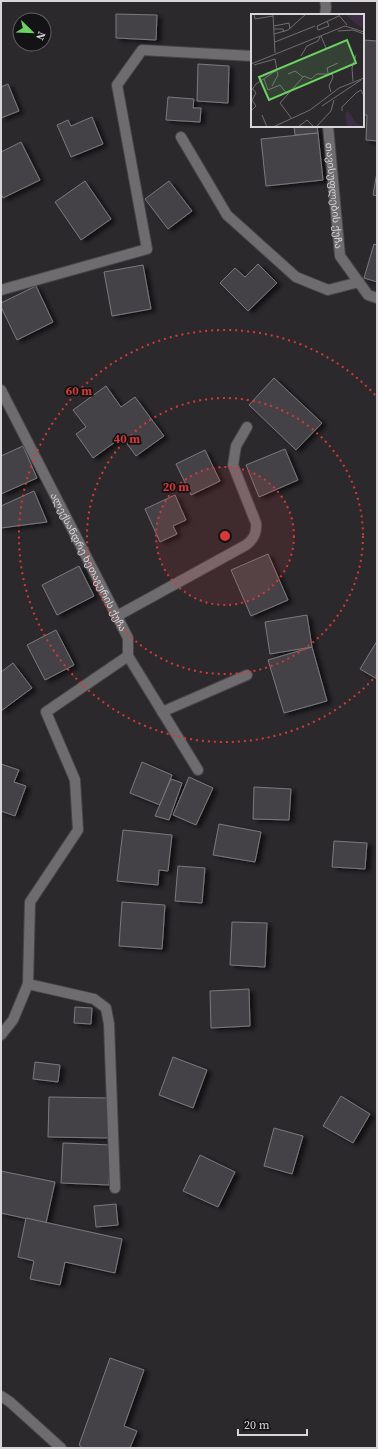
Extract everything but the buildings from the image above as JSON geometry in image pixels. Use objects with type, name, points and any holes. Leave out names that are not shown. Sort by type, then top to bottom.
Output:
[{"type":"street","points":[[324,1],[326,7],[325,14]]},
{"type":"street","points":[[1,290],[147,249],[117,85],[142,50],[251,56]]},
{"type":"street","name":"თავისუფლების ქუჩა","points":[[328,127],[340,256],[368,295],[377,298]]},
{"type":"street","points":[[181,137],[227,215],[296,277],[328,290],[359,282]]},
{"type":"street","name":"ალექსანდრე ხეთაგურის ქუჩა","points":[[1,390],[128,638],[128,656]]},
{"type":"street","points":[[117,616],[253,540],[257,531],[256,523],[233,465],[236,446],[247,427]]},
{"type":"street","points":[[1,1036],[13,1020],[28,984],[30,902],[78,830],[75,780],[46,712],[128,656],[198,770]]},
{"type":"street","points":[[162,712],[247,675]]},
{"type":"street","points":[[28,984],[94,999],[106,1008],[109,1024],[115,1188]]},
{"type":"street","points":[[1,1396],[10,1402],[61,1448]]}]
